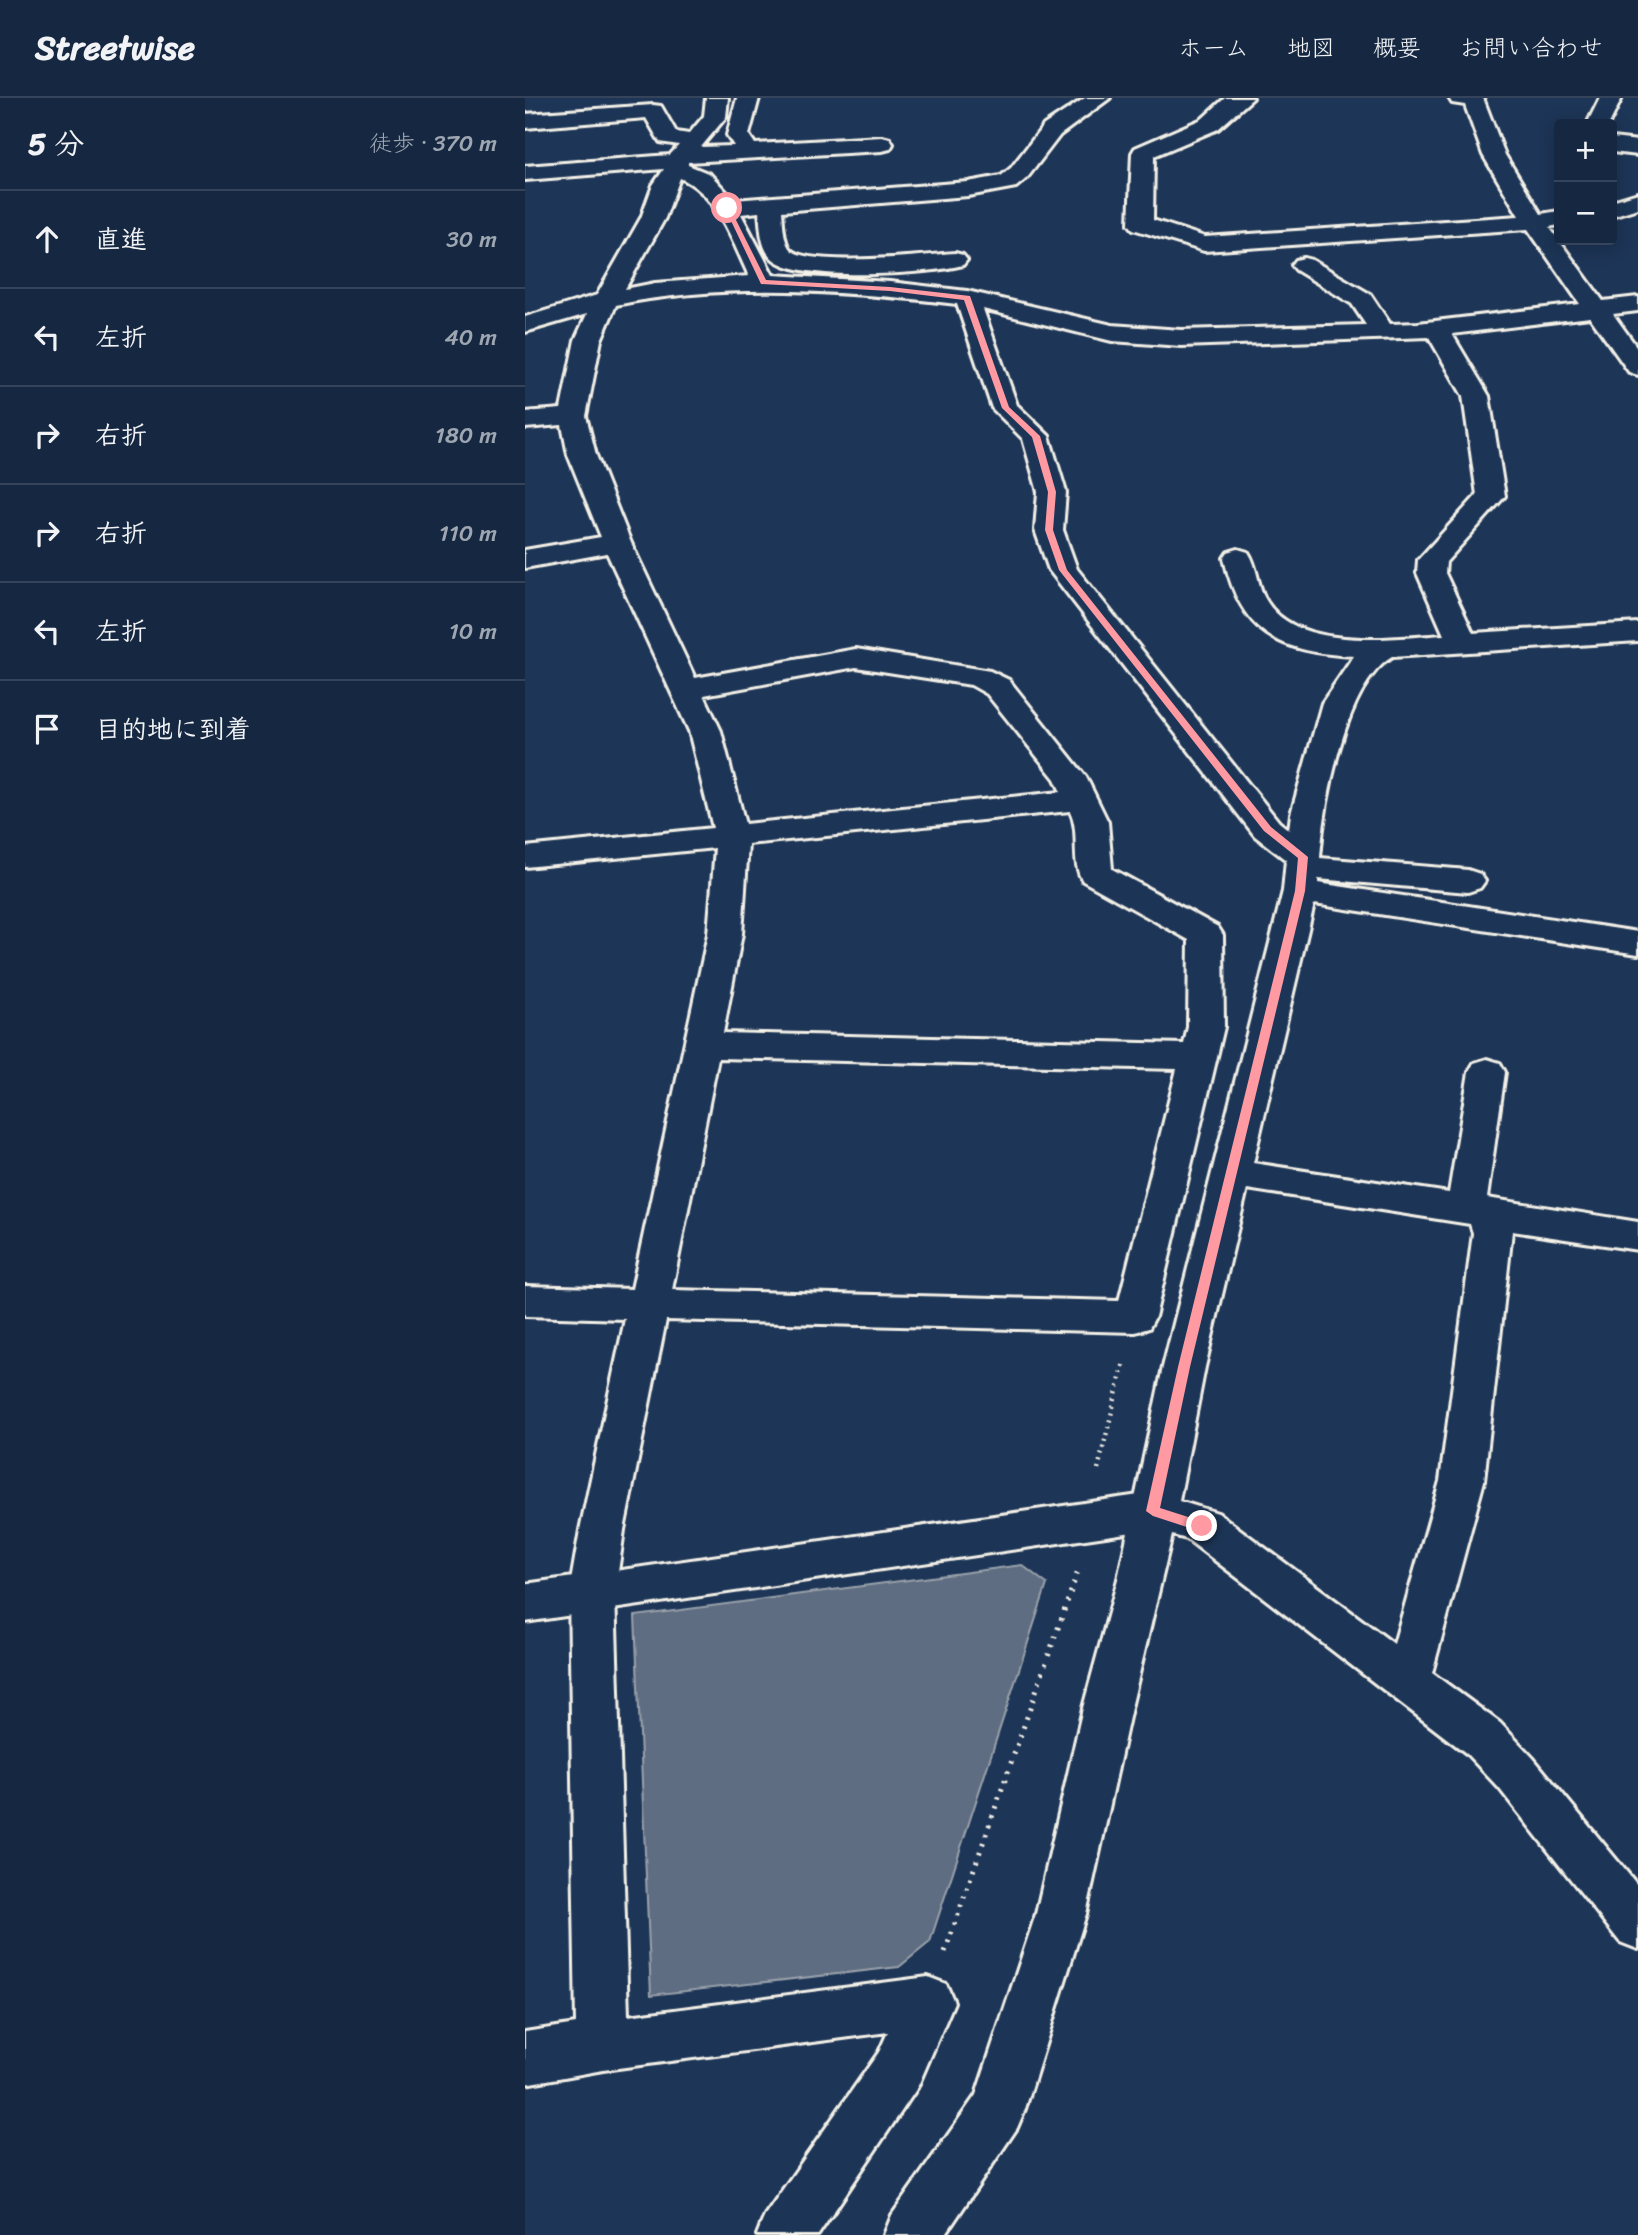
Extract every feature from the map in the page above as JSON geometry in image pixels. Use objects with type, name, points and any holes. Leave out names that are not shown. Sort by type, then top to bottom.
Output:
[{"type":"street","points":[[603,2045],[592,1593],[602,1530],[725,934],[732,837],[705,731],[617,543],[582,455],[573,416],[587,340],[606,300],[653,218],[664,185],[683,156],[715,117],[717,98]]},
{"type":"street","points":[[748,98],[738,135],[748,151]]},
{"type":"street","points":[[727,208],[968,189],[1008,182],[1019,173],[1052,130],[1099,98]]},
{"type":"street","points":[[1241,98],[1234,101],[1210,124],[1143,153],[1141,224],[1204,244],[1554,219]]},
{"type":"street","points":[[1460,98],[1474,101],[1494,155],[1534,222],[1638,367]]},
{"type":"street","points":[[1600,119],[1611,98]]},
{"type":"street","points":[[525,121],[627,105],[653,111],[683,156],[727,208],[764,282]]},
{"type":"street","points":[[525,173],[683,156],[882,144]]},
{"type":"street","points":[[1617,146],[1638,148]]},
{"type":"street","points":[[1617,207],[1638,200]]},
{"type":"street","points":[[769,204],[779,253],[793,264],[837,267],[955,260]]},
{"type":"street","points":[[1304,265],[1361,299],[1383,332]]},
{"type":"street","points":[[525,325],[606,300],[655,290],[764,282],[890,289],[967,298],[1112,333],[1181,338],[1383,332],[1638,304]]},
{"type":"street","points":[[967,298],[1006,408],[1036,436],[1052,492],[1049,530],[1063,570],[1302,872],[1638,943]]},
{"type":"street","points":[[1436,328],[1476,396],[1491,496],[1432,560],[1431,573],[1463,644]]},
{"type":"street","points":[[525,420],[573,416]]},
{"type":"street","points":[[525,559],[617,543]]},
{"type":"street","points":[[1238,558],[1245,586],[1257,610],[1289,636],[1352,648],[1463,644],[1638,632]]},
{"type":"street","points":[[912,2235],[998,2109],[1061,1914],[1107,1708],[1141,1579],[1184,1367],[1302,872],[1307,814],[1338,703],[1368,658],[1385,648]]},
{"type":"street","points":[[525,1301],[1135,1317],[1206,1027],[1206,935],[1095,874],[1092,822],[1070,777],[998,687],[979,677],[856,658],[685,689]]},
{"type":"street","points":[[525,857],[1081,800]]},
{"type":"street","points":[[1302,872],[1468,881]]},
{"type":"street","points":[[702,1045],[1199,1058]]},
{"type":"street","points":[[1407,1681],[1462,1481],[1493,1233],[1476,1210],[1487,1072]]},
{"type":"street","points":[[1231,1173],[1638,1236]]},
{"type":"street","points":[[525,1603],[1153,1511],[1202,1526],[1483,1738],[1508,1764],[1638,1925]]},
{"type":"street","points":[[525,2058],[603,2045],[928,2002]]},
{"type":"street","points":[[785,2235],[898,2070],[928,2002]]},
{"type":"path","points":[[928,2002],[1078,1568],[1086,1521],[1135,1317]]},
{"type":"water","points":[[1022,1565],[1047,1584],[930,1942],[899,1967],[651,1995],[635,1616]]},
{"type":"route","points":[[727,208],[764,282],[890,289],[967,298],[969,310],[1006,408],[1036,436],[1052,492],[1049,530],[1063,570],[1267,829],[1303,857],[1300,891],[1184,1367],[1153,1511],[1202,1526]]}]
